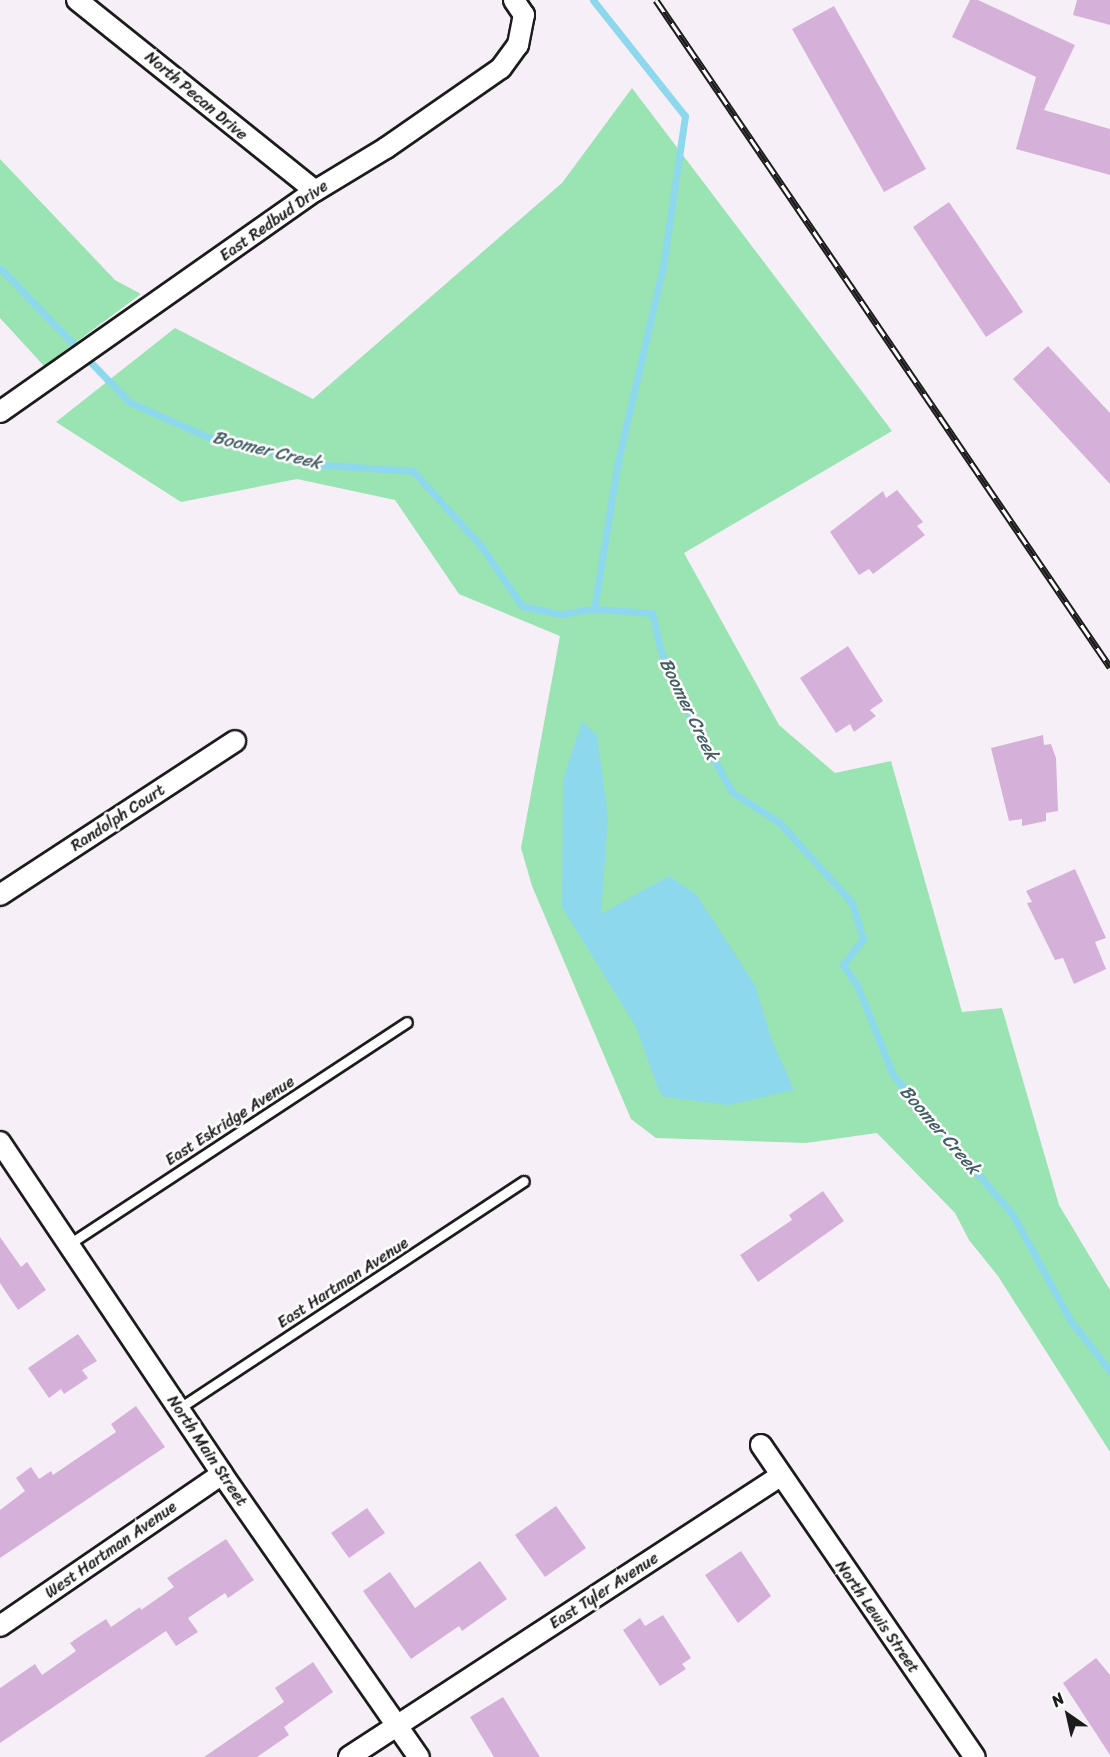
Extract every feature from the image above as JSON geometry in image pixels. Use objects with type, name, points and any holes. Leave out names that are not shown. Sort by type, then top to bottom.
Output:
[{"type":"street","name":"North Pecan Drive","points":[[77,0],[315,191]]},
{"type":"street","name":"East Redbud Drive","points":[[0,412],[315,191],[386,148],[501,68],[518,45],[519,7]]},
{"type":"street","name":"Randolph Court","points":[[0,895],[235,741]]},
{"type":"street","name":"North Main Street","points":[[0,1142],[222,1474],[420,1757]]},
{"type":"street","points":[[761,1445],[780,1476]]},
{"type":"street","name":"West Hartman Avenue","points":[[0,1626],[222,1474]]},
{"type":"street","name":"East Tyler Avenue","points":[[349,1757],[780,1476]]},
{"type":"street","name":"North Lewis Street","points":[[780,1476],[975,1757]]},
{"type":"lane","name":"East Eskridge Avenue","points":[[69,1244],[407,1022]]},
{"type":"lane","name":"East Hartman Avenue","points":[[178,1409],[524,1181]]},
{"type":"green space","points":[[632,88],[892,431],[684,553],[779,725],[835,773],[891,761],[962,1012],[1002,1008],[1059,1205],[1110,1290],[1110,1452],[998,1276],[969,1240],[955,1213],[877,1133],[806,1143],[656,1138],[631,1119],[532,886],[521,848],[560,636],[459,594],[395,500],[297,479],[181,502],[56,422],[175,328],[313,399],[562,183]]},
{"type":"green space","points":[[0,159],[115,280],[141,294],[44,366],[0,318]]},
{"type":"water","points":[[582,721],[597,735],[608,817],[601,914],[669,876],[696,894],[755,985],[771,1038],[794,1090],[729,1105],[665,1097],[659,1091],[636,1027],[562,907],[563,780]]},
{"type":"building","points":[[970,0],[978,0],[1075,45],[1044,110],[1110,129],[1110,175],[1016,149],[1036,77],[952,37]]},
{"type":"building","points":[[1077,0],[1110,0],[1110,25],[1073,15]]},
{"type":"building","points":[[834,6],[926,169],[884,192],[792,29]]},
{"type":"building","points":[[949,202],[1023,312],[986,337],[913,227]]},
{"type":"building","points":[[1048,346],[1110,413],[1110,484],[1013,379]]},
{"type":"building","points":[[897,490],[923,522],[917,526],[925,535],[873,574],[869,569],[859,575],[830,532],[883,491],[886,498]]},
{"type":"building","points":[[848,646],[883,701],[870,710],[876,716],[854,732],[850,724],[836,733],[800,678]]},
{"type":"building","points":[[1043,735],[1044,745],[1051,744],[1056,758],[1058,811],[1046,813],[1046,821],[1022,826],[1022,819],[1009,821],[991,748]]},
{"type":"building","points":[[1075,869],[1106,938],[1095,942],[1106,969],[1074,984],[1063,958],[1055,960],[1027,903],[1032,902],[1026,891]]},
{"type":"building","points":[[823,1191],[844,1221],[758,1282],[740,1255],[792,1220],[789,1215]]},
{"type":"building","points":[[0,1237],[21,1267],[27,1262],[46,1290],[18,1310],[0,1283]]},
{"type":"building","points":[[78,1334],[97,1361],[82,1370],[88,1378],[64,1394],[61,1389],[49,1398],[28,1368]]},
{"type":"building","points":[[136,1406],[165,1447],[0,1558],[0,1510],[25,1491],[16,1478],[31,1467],[39,1479],[51,1471],[53,1475],[116,1432],[111,1424]]},
{"type":"building","points":[[556,1506],[586,1548],[545,1577],[515,1535]]},
{"type":"building","points":[[367,1508],[385,1533],[349,1558],[331,1533]]},
{"type":"building","points":[[226,1539],[254,1580],[228,1598],[225,1593],[188,1618],[198,1632],[176,1646],[166,1631],[0,1743],[0,1688],[35,1664],[42,1675],[76,1651],[70,1643],[106,1619],[111,1627],[140,1607],[141,1610],[174,1587],[167,1578]]},
{"type":"building","points":[[741,1551],[771,1596],[738,1623],[705,1575]]},
{"type":"building","points":[[480,1561],[507,1599],[462,1631],[459,1626],[411,1659],[363,1591],[390,1572],[415,1608]]},
{"type":"building","points":[[663,1615],[691,1658],[682,1664],[686,1669],[660,1686],[623,1630],[640,1618],[645,1626]]},
{"type":"building","points":[[1096,1658],[1110,1675],[1110,1755],[1063,1683]]},
{"type":"building","points":[[313,1662],[333,1692],[284,1727],[289,1735],[257,1757],[204,1757],[284,1702],[275,1688]]},
{"type":"building","points":[[503,1697],[540,1757],[494,1757],[470,1717]]},
{"type":"waterway","points":[[593,0],[685,116],[663,266],[617,466],[594,609]]},
{"type":"waterway","name":"Boomer Creek","points":[[0,268],[129,402],[208,437],[324,465],[413,471],[481,546],[522,606],[561,614],[594,609],[652,613],[660,649],[686,709],[732,792],[780,823],[852,903],[863,939],[843,965],[857,985],[893,1075],[1013,1215],[1070,1320],[1110,1371]]},
{"type":"railway","points":[[656,0],[1110,667]]}]
